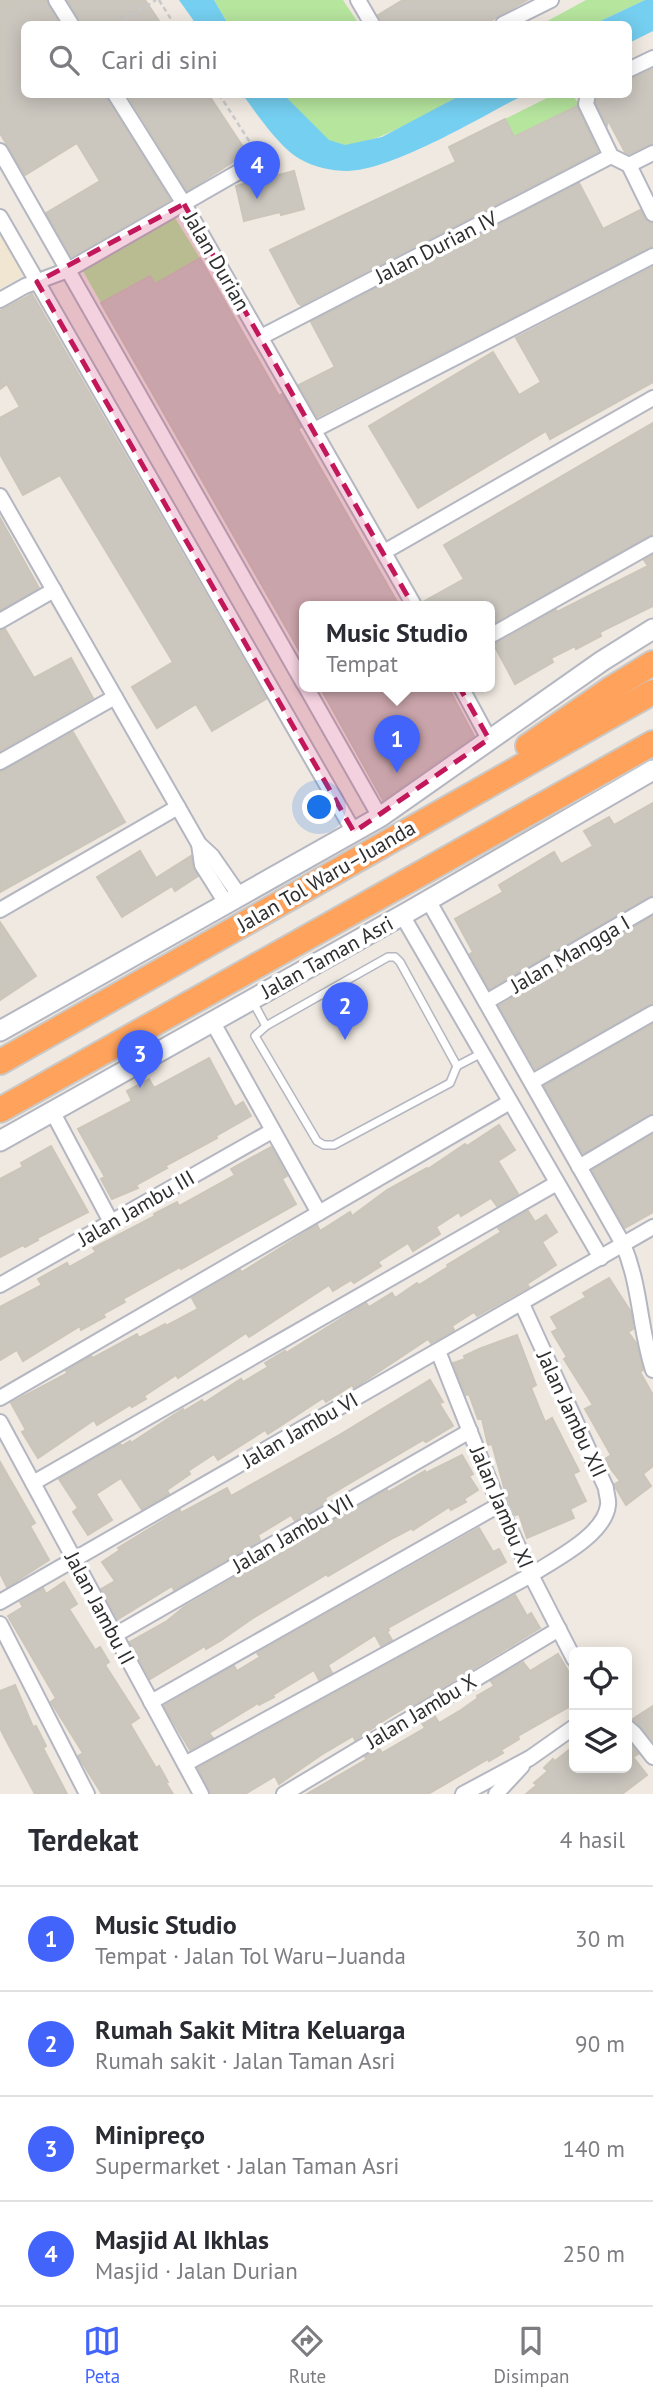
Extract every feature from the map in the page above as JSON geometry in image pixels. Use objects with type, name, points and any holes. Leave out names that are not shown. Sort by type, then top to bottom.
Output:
[{"type":"highway","points":[[407,831],[609,690],[653,663]]},
{"type":"highway","name":"Jalan Tol Waru–Juanda","points":[[0,1062],[653,692]]},
{"type":"highway","name":"Jalan Tol Waru–Juanda","points":[[0,1110],[653,743]]},
{"type":"main road","points":[[0,1031],[380,817],[602,661],[653,629]]},
{"type":"main road","name":"Jalan Taman Asri","points":[[0,1141],[653,770]]},
{"type":"street","points":[[56,0],[69,21]]},
{"type":"street","points":[[360,0],[370,21]]},
{"type":"street","points":[[508,21],[551,0]]},
{"type":"street","points":[[632,69],[653,58]]},
{"type":"street","name":"Jalan Durian","points":[[118,98],[184,204],[412,601]]},
{"type":"street","points":[[587,98],[586,104],[611,156],[629,165],[653,214]]},
{"type":"street","points":[[0,151],[299,675]]},
{"type":"street","points":[[629,165],[653,153]]},
{"type":"street","name":"Jalan Durian IV","points":[[261,337],[611,156]]},
{"type":"street","points":[[0,300],[68,270],[261,159]]},
{"type":"street","points":[[0,216],[354,832]]},
{"type":"street","points":[[314,430],[653,256]]},
{"type":"street","points":[[384,552],[653,398]]},
{"type":"street","points":[[2,505],[54,590],[199,844],[202,865],[233,899]]},
{"type":"street","points":[[495,633],[653,544]]},
{"type":"street","points":[[0,621],[54,590]]},
{"type":"street","points":[[308,692],[380,817]]},
{"type":"street","points":[[464,692],[489,739]]},
{"type":"street","points":[[0,762],[115,697]]},
{"type":"street","points":[[0,911],[178,807]]},
{"type":"street","points":[[428,900],[623,1244],[633,1267],[641,1305],[642,1329],[653,1370]]},
{"type":"street","name":"Jalan Mangga I","points":[[486,1002],[653,905]]},
{"type":"street","points":[[402,915],[601,1258]]},
{"type":"street","points":[[532,1082],[653,1013]]},
{"type":"street","points":[[212,1021],[319,1213]]},
{"type":"street","points":[[0,1398],[510,1102]]},
{"type":"street","points":[[51,1111],[111,1222]]},
{"type":"street","points":[[579,1167],[653,1123]]},
{"type":"street","name":"Jalan Jambu III","points":[[0,1285],[272,1131]]},
{"type":"street","points":[[33,1483],[557,1183]]},
{"type":"street","name":"Jalan Jambu VI","points":[[0,1602],[653,1227]]},
{"type":"street","name":"Jalan Jambu XII","points":[[522,1304],[606,1488],[608,1505],[601,1523],[583,1542],[531,1576]]},
{"type":"street","name":"Jalan Jambu XI","points":[[438,1351],[499,1505],[531,1576],[569,1649]]},
{"type":"street","name":"Jalan Jambu II","points":[[0,1422],[201,1794]]},
{"type":"street","name":"Jalan Jambu VII","points":[[115,1636],[470,1431]]},
{"type":"street","points":[[151,1702],[499,1505]]},
{"type":"street","points":[[185,1764],[531,1576]]},
{"type":"street","points":[[0,1624],[5,1643],[87,1794]]},
{"type":"street","name":"Jalan Jambu X","points":[[284,1794],[559,1629]]},
{"type":"street","points":[[463,1794],[530,1758],[569,1731]]},
{"type":"street","points":[[632,1731],[653,1757]]},
{"type":"street","points":[[496,1794],[530,1758]]},
{"type":"lane","points":[[457,1066],[395,957],[388,957],[256,1033],[257,1040],[317,1141],[324,1145],[334,1144],[450,1083],[457,1066],[482,1053]]},
{"type":"lane","points":[[251,999],[266,1026]]},
{"type":"path","points":[[122,21],[157,0],[172,21]]},
{"type":"path","points":[[222,98],[261,159]]},
{"type":"highlighted area","points":[[184,204],[489,739],[354,832],[37,282]]},
{"type":"shaded area","points":[[0,228],[26,274],[0,289]]},
{"type":"green space","points":[[214,0],[343,0],[357,21],[226,21]]},
{"type":"green space","points":[[586,0],[645,0],[600,21],[548,21]]},
{"type":"green space","points":[[287,98],[455,98],[380,137],[347,145],[335,144]]},
{"type":"green space","points":[[547,98],[575,98],[579,105],[514,137],[505,119]]},
{"type":"green space","points":[[175,218],[200,258],[155,284],[150,276],[101,303],[83,271]]},
{"type":"water","points":[[179,0],[214,0],[226,21],[194,21]]},
{"type":"water","points":[[645,0],[653,0],[653,31],[632,42],[632,21],[600,21]]},
{"type":"water","points":[[245,98],[287,98],[329,140],[345,145],[382,137],[455,98],[518,98],[412,152],[388,162],[347,171],[305,162],[284,147]]},
{"type":"building","points":[[0,0],[46,0],[58,21],[21,21],[21,98],[107,98],[170,200],[71,257],[46,213],[100,181],[77,143],[25,175],[0,133]]},
{"type":"building","points":[[67,0],[145,0],[159,21],[79,21]]},
{"type":"building","points":[[403,0],[527,0],[490,21],[381,21],[378,15]]},
{"type":"building","points":[[653,69],[653,143],[629,154],[625,152],[608,120],[607,125],[596,103],[597,98],[632,98],[632,78]]},
{"type":"building","points":[[129,98],[211,98],[247,153],[187,191]]},
{"type":"building","points":[[577,106],[598,152],[301,305],[298,303],[270,250],[456,162],[449,147],[505,119],[514,137]]},
{"type":"building","points":[[294,171],[304,209],[244,221],[236,186]]},
{"type":"building","points":[[579,183],[603,229],[640,210],[647,222],[653,224],[653,246],[317,417],[299,385],[335,367],[311,322]]},
{"type":"building","points":[[200,258],[279,396],[282,394],[301,427],[298,429],[397,601],[299,601],[299,650],[101,303],[150,276],[155,284]]},
{"type":"building","points":[[653,267],[653,382],[550,439],[546,431],[418,508],[369,426],[493,352],[519,395],[541,382],[516,338]]},
{"type":"building","points":[[32,294],[266,699],[212,731],[196,704],[157,728],[132,687],[173,662],[60,475],[23,495],[0,454],[0,418],[20,407],[7,384],[0,389],[0,311]]},
{"type":"building","points":[[653,423],[653,534],[495,622],[495,601],[425,601],[464,579],[444,545]]},
{"type":"building","points":[[0,518],[39,588],[0,610]]},
{"type":"building","points":[[653,555],[653,606],[600,632],[601,636],[576,649],[575,646],[551,658],[553,662],[515,684],[495,644],[556,610],[557,612],[648,566],[644,560]]},
{"type":"building","points":[[5,629],[34,678],[71,658],[93,698],[0,751],[0,631]]},
{"type":"building","points":[[323,692],[451,692],[474,736],[383,800]]},
{"type":"building","points":[[73,732],[125,822],[0,892],[0,772]]},
{"type":"building","points":[[653,803],[653,895],[489,989],[455,919],[503,892],[499,885],[554,852],[561,864],[593,846],[584,831],[609,817],[614,825]]},
{"type":"building","points":[[140,851],[156,878],[191,856],[198,876],[175,891],[172,886],[122,917],[97,877]]},
{"type":"building","points":[[653,916],[653,1003],[535,1069],[499,1006]]},
{"type":"building","points":[[0,922],[36,976],[0,1000]]},
{"type":"building","points":[[653,1024],[653,1113],[583,1154],[544,1086]]},
{"type":"building","points":[[209,1058],[235,1107],[243,1102],[251,1116],[165,1166],[167,1168],[136,1185],[138,1188],[112,1199],[101,1179],[105,1177],[78,1129],[132,1101],[127,1091],[149,1079],[154,1088]]},
{"type":"building","points":[[499,1125],[515,1150],[498,1161],[518,1194],[497,1206],[491,1198],[461,1216],[459,1212],[436,1227],[440,1234],[413,1251],[408,1243],[378,1262],[381,1266],[354,1283],[351,1280],[333,1291],[329,1285],[249,1337],[246,1333],[178,1378],[176,1375],[144,1396],[146,1399],[132,1407],[130,1405],[97,1425],[94,1420],[38,1458],[22,1432],[26,1430],[11,1403],[68,1373],[66,1371],[91,1356],[93,1358],[137,1334],[139,1338],[198,1309],[192,1298],[240,1270],[242,1272],[317,1225],[320,1231],[350,1212],[352,1216],[387,1190],[428,1169]]},
{"type":"building","points":[[653,1134],[653,1212],[625,1228],[592,1170]]},
{"type":"building","points":[[51,1146],[88,1212],[25,1247],[23,1245],[0,1257],[0,1179],[23,1167],[21,1163]]},
{"type":"building","points":[[271,1147],[287,1176],[282,1179],[296,1204],[123,1299],[125,1302],[103,1314],[105,1317],[81,1330],[80,1326],[23,1361],[17,1350],[0,1360],[0,1307],[42,1285],[38,1279],[67,1263],[69,1267],[96,1252],[93,1248],[177,1202],[179,1206],[235,1175],[231,1169]]},
{"type":"building","points":[[528,1211],[535,1222],[546,1215],[557,1232],[542,1242],[556,1265],[527,1284],[529,1287],[477,1316],[474,1312],[452,1326],[454,1330],[431,1343],[428,1339],[354,1388],[352,1385],[326,1402],[323,1398],[268,1434],[265,1430],[218,1460],[214,1454],[188,1471],[190,1474],[167,1490],[169,1494],[142,1510],[121,1478],[96,1494],[112,1520],[88,1535],[73,1512],[78,1508],[59,1479],[120,1444],[122,1446],[130,1441],[131,1443],[183,1409],[184,1411],[202,1400],[204,1403],[241,1379],[243,1382],[268,1367],[265,1363],[285,1351],[286,1353],[366,1303],[369,1307],[392,1293],[395,1298],[417,1283],[419,1285],[501,1232],[498,1228]]},
{"type":"building","points":[[609,1278],[631,1312],[633,1329],[628,1332],[636,1343],[643,1370],[640,1372],[653,1395],[653,1466],[643,1474],[651,1486],[626,1505],[615,1484],[620,1481],[604,1460],[611,1455],[585,1409],[593,1405],[564,1359],[567,1357],[552,1332],[558,1329],[551,1317],[586,1297],[583,1293]]},
{"type":"building","points":[[517,1335],[536,1385],[531,1388],[545,1422],[552,1418],[579,1471],[573,1474],[586,1501],[570,1509],[574,1518],[527,1538],[519,1514],[515,1515],[507,1498],[492,1444],[488,1445],[482,1419],[478,1419],[453,1363],[465,1359],[464,1356],[479,1349]]},
{"type":"building","points":[[430,1380],[443,1402],[439,1403],[453,1426],[426,1442],[423,1440],[325,1498],[327,1502],[295,1521],[291,1515],[258,1535],[260,1540],[174,1590],[172,1586],[118,1619],[101,1589],[115,1581],[102,1562],[120,1550],[118,1548],[180,1510],[181,1513],[227,1488],[231,1496]]},
{"type":"building","points":[[462,1455],[473,1474],[469,1476],[478,1490],[464,1499],[466,1502],[451,1510],[449,1507],[413,1530],[412,1528],[393,1538],[328,1576],[327,1574],[220,1641],[206,1649],[205,1646],[150,1679],[130,1642],[167,1621],[184,1607],[270,1557],[271,1559],[297,1545],[295,1543],[387,1490],[388,1492],[425,1471],[426,1473]]},
{"type":"building","points":[[0,1462],[35,1523],[30,1526],[49,1560],[7,1587],[0,1573]]},
{"type":"building","points":[[479,1528],[493,1552],[499,1549],[506,1562],[388,1628],[387,1632],[392,1640],[381,1646],[375,1635],[328,1665],[332,1673],[319,1680],[314,1670],[273,1695],[274,1697],[259,1705],[258,1703],[209,1733],[213,1738],[190,1750],[164,1706],[234,1666],[237,1671],[260,1657],[257,1653]]},
{"type":"building","points":[[64,1582],[77,1604],[69,1609],[95,1650],[100,1647],[109,1662],[105,1665],[139,1718],[130,1724],[156,1768],[159,1766],[173,1794],[102,1794],[78,1756],[83,1753],[51,1702],[56,1698],[8,1616],[23,1607],[20,1602],[43,1588],[46,1594]]},
{"type":"building","points":[[515,1595],[527,1616],[531,1613],[540,1628],[355,1740],[353,1736],[321,1755],[279,1784],[275,1776],[245,1794],[211,1794],[198,1768]]},
{"type":"building","points":[[558,1654],[569,1673],[569,1707],[518,1736],[519,1739],[501,1750],[503,1753],[489,1761],[488,1759],[428,1794],[307,1794],[367,1759],[365,1757],[379,1748],[382,1753],[425,1728],[422,1723],[434,1715],[439,1723],[461,1710],[494,1686],[491,1681],[523,1662],[530,1671]]},
{"type":"building","points":[[15,1685],[67,1794],[35,1794],[0,1728],[0,1691]]},
{"type":"building","points":[[653,1706],[653,1741],[633,1719]]},
{"type":"building","points":[[632,1746],[638,1754],[633,1757],[647,1775],[622,1794],[526,1794],[548,1771],[544,1768],[553,1759],[555,1761],[569,1750],[569,1773],[632,1773]]},
{"type":"place","name":"Masjid Al Ikhlas","points":[[257,199]]},
{"type":"place","name":"Music Studio","points":[[397,773]]},
{"type":"place","name":"Rumah Sakit Mitra Keluarga","points":[[345,1040]]},
{"type":"place","name":"Minipreço","points":[[140,1088]]}]
